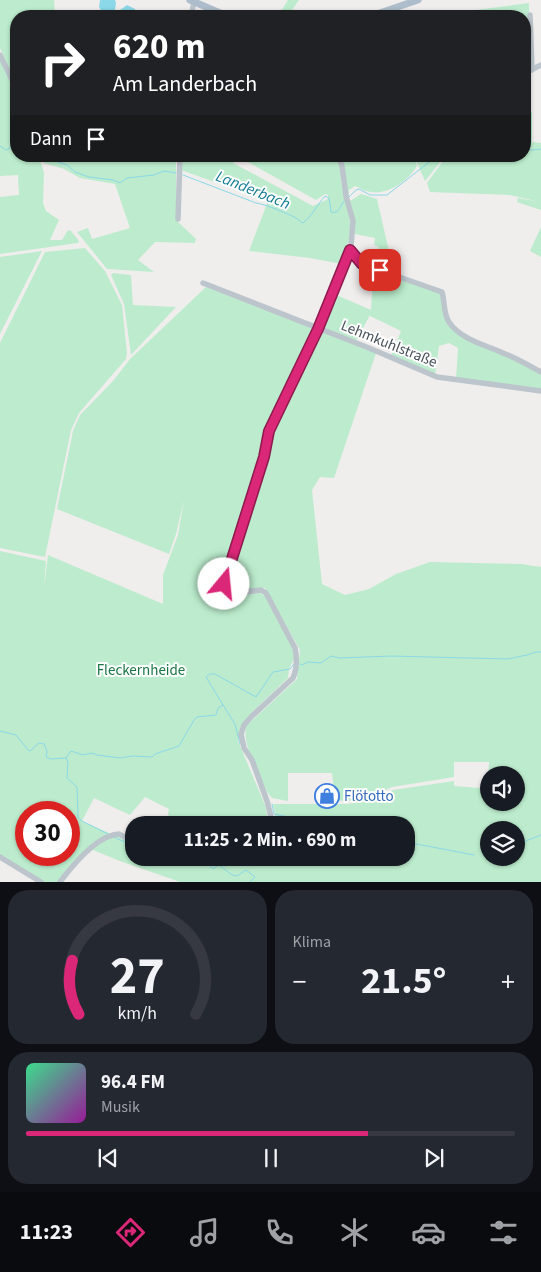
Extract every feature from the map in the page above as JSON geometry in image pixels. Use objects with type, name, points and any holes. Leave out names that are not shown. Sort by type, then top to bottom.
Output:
[{"type":"main road","points":[[389,10],[418,0]]},
{"type":"main road","points":[[192,1],[213,10]]},
{"type":"street","points":[[531,42],[532,70],[541,65]]},
{"type":"street","points":[[0,55],[10,76]]},
{"type":"street","points":[[178,219],[180,162]]},
{"type":"street","name":"Lehmkuhlstraße","points":[[271,816],[252,760],[244,748],[241,734],[244,725],[252,716],[293,678],[295,673],[295,648],[266,593],[261,590],[229,594],[224,584],[264,457],[269,431],[318,329],[350,250],[353,230],[340,162]]},
{"type":"street","points":[[350,250],[362,264],[442,292],[448,321],[459,332],[541,372]]},
{"type":"street","name":"Lehmkuhlstraße","points":[[203,283],[369,348],[437,377],[541,391]]},
{"type":"street","points":[[60,882],[80,858],[107,838],[119,834],[125,837]]},
{"type":"street","points":[[0,858],[40,882]]},
{"type":"green space","points":[[0,0],[54,0],[55,10],[10,10],[10,70],[0,48]]},
{"type":"green space","points":[[288,0],[299,0],[292,10],[282,10]]},
{"type":"green space","points":[[529,3],[529,10],[476,10]]},
{"type":"green space","points":[[0,57],[10,78],[10,162],[41,162],[44,173],[43,203],[46,211],[59,220],[50,240],[62,240],[68,230],[79,241],[78,243],[0,254],[0,197],[19,195],[18,175],[0,176]]},
{"type":"green space","points":[[532,112],[532,142],[541,143],[541,210],[517,202],[518,198],[540,202],[510,195],[430,192],[427,183],[442,162],[531,162]]},
{"type":"green space","points":[[176,162],[176,220],[196,239],[195,243],[155,242],[138,260],[154,272],[107,269],[77,232],[88,228],[92,239],[130,228],[115,184],[80,178],[64,169],[44,163]]},
{"type":"green space","points":[[182,162],[233,162],[313,206],[328,199],[328,195],[325,194],[316,200],[248,162],[337,162],[350,220],[349,239],[342,264],[310,258],[249,251],[268,201],[181,170]]},
{"type":"green space","points":[[340,162],[415,162],[417,166],[413,172],[395,187],[381,192],[374,192],[365,191],[355,186],[349,190],[347,198]]},
{"type":"green space","points":[[417,162],[440,162],[425,181]]},
{"type":"green space","points":[[361,194],[377,199],[394,273],[364,263],[366,257],[377,258],[379,247],[374,245],[375,238],[355,234],[350,201]]},
{"type":"green space","points":[[541,227],[541,257],[530,251]]},
{"type":"green space","points":[[85,248],[105,271],[122,305],[126,359],[79,413],[71,430],[45,557],[0,548],[0,343],[45,252]]},
{"type":"green space","points":[[42,251],[2,330],[0,334],[0,257]]},
{"type":"green space","points":[[382,272],[441,294],[443,313],[452,327],[541,373],[541,389],[456,379],[458,348],[449,343],[439,346],[435,375],[391,356],[401,331],[370,315],[356,341],[324,329],[321,325],[334,294],[371,310],[372,291],[377,285]]},
{"type":"green space","points":[[113,273],[131,275],[133,305],[176,307],[131,355],[124,304],[111,275]]},
{"type":"green space","name":"Fleckernheide","points":[[206,287],[314,329],[285,392],[262,456],[217,598],[260,593],[265,596],[294,651],[294,659],[289,669],[288,678],[251,713],[241,727],[238,741],[265,805],[267,816],[169,816],[169,809],[145,797],[130,815],[94,798],[82,821],[125,840],[125,863],[88,848],[80,857],[80,801],[15,801],[15,865],[0,856],[0,551],[46,561],[44,589],[48,555],[163,604],[163,575],[178,535],[184,500],[169,554],[57,509],[73,431],[80,415],[113,381],[130,359]]},
{"type":"green space","points":[[320,331],[376,353],[334,478],[320,477],[312,490],[322,584],[345,595],[369,589],[396,574],[430,562],[521,564],[541,567],[541,882],[180,882],[134,866],[415,866],[415,816],[275,816],[273,804],[347,804],[368,801],[393,790],[454,781],[454,786],[480,788],[480,811],[525,811],[525,766],[489,766],[489,762],[454,762],[454,777],[392,787],[367,799],[345,801],[335,800],[332,773],[288,773],[288,801],[272,798],[267,792],[252,759],[246,742],[246,726],[297,679],[300,650],[265,588],[230,592],[227,585],[266,458],[271,432]]},
{"type":"green space","points":[[17,866],[72,866],[58,882],[44,882]]},
{"type":"water","points":[[100,0],[115,0],[116,3],[115,10],[101,10],[99,7]]},
{"type":"water","points":[[127,5],[135,10],[120,10]]},
{"type":"waterway","name":"Landerbach","points":[[0,146],[6,150],[10,148]]},
{"type":"waterway","name":"Landerbach","points":[[531,150],[541,149]]},
{"type":"waterway","name":"Landerbach","points":[[58,162],[67,165],[75,172],[89,177],[113,180],[120,183],[127,178],[154,175],[164,171],[176,173]]},
{"type":"waterway","name":"Landerbach","points":[[349,197],[359,189],[370,195],[387,195],[429,162]]},
{"type":"waterway","name":"Landerbach","points":[[183,175],[274,208],[303,223],[325,196],[329,198],[331,212],[334,213],[338,211],[345,200]]},
{"type":"waterway","points":[[300,664],[308,662],[321,663],[331,656],[340,658],[391,656],[508,659],[541,652]]},
{"type":"waterway","points":[[223,705],[206,677],[210,674],[215,674],[256,697],[273,672],[290,669],[294,664]]},
{"type":"waterway","points":[[66,758],[71,751],[83,755],[92,753],[120,758],[133,756],[152,757],[155,754],[179,746],[197,717],[216,715],[218,708],[223,705],[235,724],[240,744]]},
{"type":"waterway","points":[[0,731],[16,735],[30,751],[39,743],[44,744],[47,751],[46,757],[51,759],[66,758],[68,762],[67,778],[77,787],[78,817],[82,821],[108,834]]},
{"type":"waterway","points":[[272,804],[274,814],[283,816]]},
{"type":"waterway","points":[[525,841],[541,835]]},
{"type":"waterway","points":[[114,837],[125,842]]},
{"type":"waterway","points":[[415,844],[474,855]]},
{"type":"waterway","points":[[210,866],[213,869],[218,866]]},
{"type":"waterway","points":[[220,866],[232,875],[237,876],[246,870],[255,877],[250,882]]},
{"type":"place","name":"Flötotto","points":[[327,796]]},
{"type":"route","points":[[224,584],[264,457],[269,431],[318,329],[350,250],[362,264],[380,270]]}]
